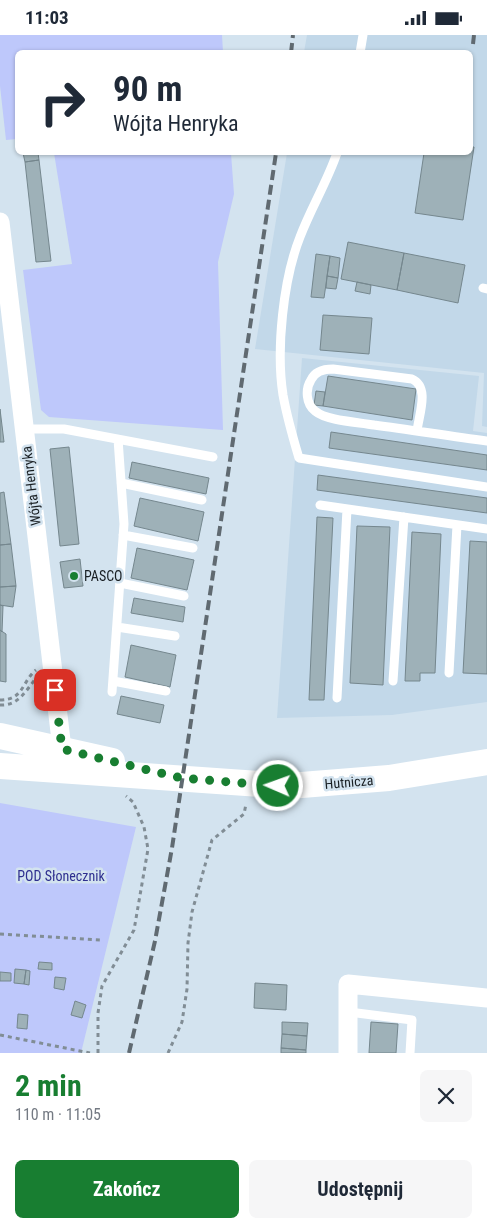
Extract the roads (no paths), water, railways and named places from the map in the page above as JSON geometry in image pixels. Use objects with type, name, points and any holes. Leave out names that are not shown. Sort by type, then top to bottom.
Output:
[{"type":"main road","name":"Hutnicza","points":[[0,736],[181,778]]},
{"type":"main road","name":"Hutnicza","points":[[0,766],[181,778],[268,786],[310,785],[400,777],[487,762]]},
{"type":"street","name":"Wójta Henryka","points":[[0,222],[62,749],[68,763],[78,771]]},
{"type":"street","points":[[28,768],[53,758],[62,749]]},
{"type":"street","points":[[348,1053],[350,1012],[348,984],[487,998]]},
{"type":"lane","points":[[361,50],[364,35]]},
{"type":"lane","points":[[336,155],[300,237],[288,283],[283,316],[280,357],[281,382],[289,424],[299,459],[487,487]]},
{"type":"lane","points":[[417,431],[423,392],[418,381],[323,369],[311,379],[307,388],[310,407],[316,413],[335,419],[417,431],[487,441]]},
{"type":"lane","points":[[24,429],[64,429],[213,457]]},
{"type":"lane","points":[[112,693],[123,535],[118,439]]},
{"type":"lane","points":[[121,483],[202,500]]},
{"type":"lane","points":[[320,505],[487,529]]},
{"type":"lane","points":[[337,698],[347,509]]},
{"type":"lane","points":[[393,681],[404,517]]},
{"type":"lane","points":[[449,673],[457,525]]},
{"type":"lane","points":[[123,535],[193,548]]},
{"type":"lane","points":[[120,583],[184,596]]},
{"type":"lane","points":[[117,627],[175,636]]},
{"type":"lane","points":[[113,681],[166,691]]},
{"type":"lane","points":[[350,1012],[412,1020],[410,1053]]},
{"type":"railway","points":[[291,50],[293,35]]},
{"type":"railway","points":[[473,44],[474,35]]},
{"type":"railway","points":[[129,1053],[155,941],[172,848],[276,155]]},
{"type":"place","name":"PASCO","points":[[74,576]]},
{"type":"park label","name":"POD Słonecznik","points":[[61,876]]}]
